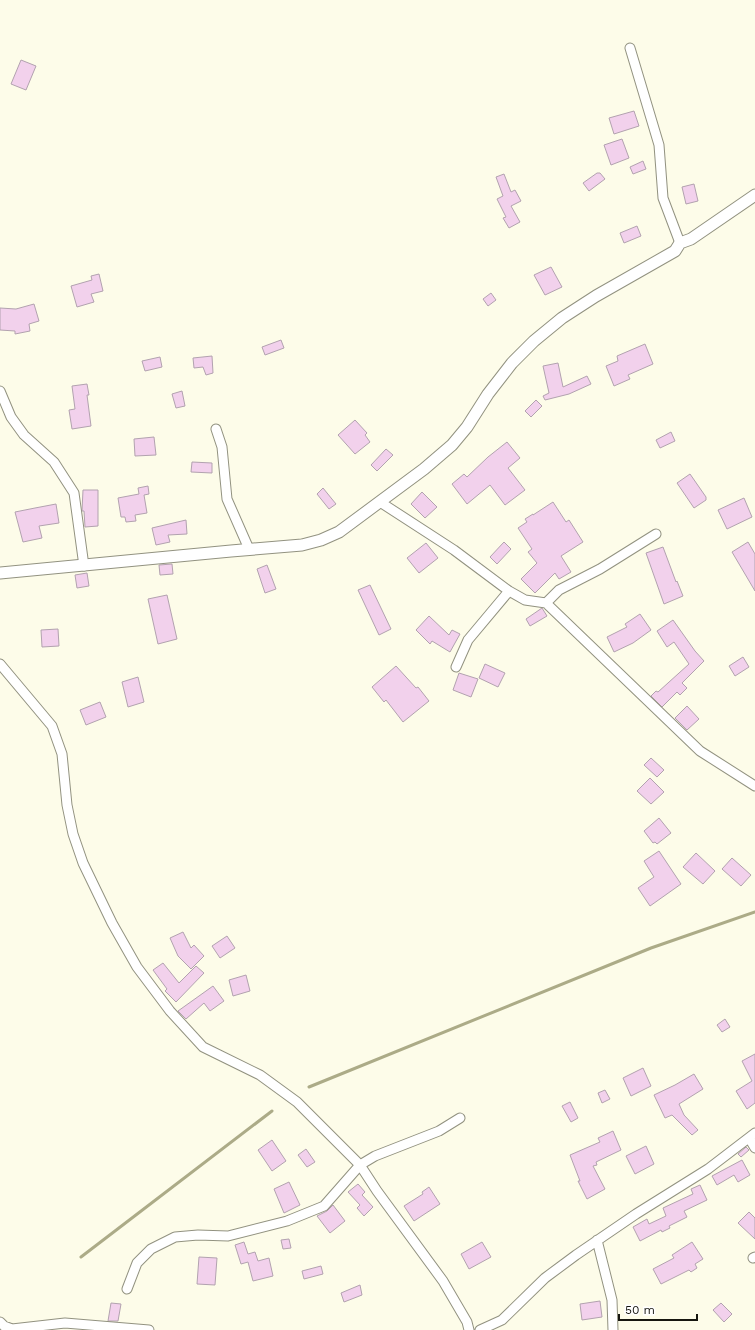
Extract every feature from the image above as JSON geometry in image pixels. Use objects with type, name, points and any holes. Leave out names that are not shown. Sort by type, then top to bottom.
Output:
[{"type":"street","points":[[630,48],[659,145],[663,198],[680,243]]},
{"type":"street","points":[[0,573],[249,549],[302,546],[339,532],[424,469],[452,445],[467,427],[488,394],[512,363],[534,341],[562,318],[596,296],[675,251],[680,243],[691,239],[755,195]]},
{"type":"street","points":[[0,392],[11,417],[24,435],[54,462],[74,493],[84,566]]},
{"type":"street","points":[[216,429],[222,447],[227,499],[249,549]]},
{"type":"street","points":[[380,502],[448,546],[509,591],[525,600],[546,603],[700,752],[755,786]]},
{"type":"street","points":[[546,603],[559,590],[600,569],[656,534]]},
{"type":"street","points":[[456,667],[468,640],[509,591]]},
{"type":"street","points":[[0,664],[52,726],[62,754],[67,805],[72,834],[83,863],[109,916],[137,967],[170,1010],[203,1047],[260,1075],[297,1102],[360,1166],[443,1281],[467,1322],[469,1330]]},
{"type":"street","points":[[127,1289],[137,1263],[151,1249],[175,1237],[228,1236],[287,1222],[324,1206],[360,1166],[375,1156],[439,1131],[460,1118]]},
{"type":"street","points":[[480,1330],[502,1320],[545,1278],[597,1240],[708,1169],[752,1135],[755,1148]]},
{"type":"street","points":[[597,1240],[612,1300],[613,1330]]},
{"type":"street","points":[[0,1322],[4,1326],[12,1329],[65,1323],[150,1330]]},
{"type":"building","points":[[21,60],[36,66],[26,90],[11,84]]},
{"type":"building","points":[[634,111],[639,126],[614,134],[609,118]]},
{"type":"building","points":[[622,139],[629,158],[611,165],[604,145]]},
{"type":"building","points":[[643,161],[646,169],[633,174],[630,167]]},
{"type":"building","points":[[597,173],[600,173],[605,179],[589,191],[583,183]]},
{"type":"building","points":[[504,174],[511,192],[515,190],[521,201],[511,206],[520,222],[509,228],[503,218],[506,217],[497,199],[503,196],[496,177]]},
{"type":"building","points":[[694,184],[698,201],[686,204],[682,187]]},
{"type":"building","points":[[637,226],[641,236],[624,243],[620,233]]},
{"type":"building","points":[[551,267],[562,287],[545,295],[534,275]]},
{"type":"building","points":[[99,274],[103,291],[91,294],[94,302],[77,307],[71,286],[92,280],[91,276]]},
{"type":"building","points":[[491,293],[496,300],[488,306],[483,299]]},
{"type":"building","points":[[34,304],[39,321],[29,324],[30,331],[15,334],[15,331],[0,330],[0,308],[16,309]]},
{"type":"building","points":[[281,340],[284,348],[265,355],[262,347]]},
{"type":"building","points":[[645,344],[653,364],[628,375],[630,379],[614,386],[606,366],[618,361],[617,356]]},
{"type":"building","points":[[212,356],[213,373],[206,375],[203,367],[194,368],[193,358]]},
{"type":"building","points":[[160,357],[162,367],[145,371],[142,361]]},
{"type":"building","points":[[558,363],[563,387],[587,376],[591,384],[569,394],[545,400],[543,396],[549,393],[543,366]]},
{"type":"building","points":[[87,384],[91,426],[72,429],[69,410],[75,409],[72,386]]},
{"type":"building","points":[[182,391],[185,406],[176,408],[172,394]]},
{"type":"building","points":[[536,400],[542,406],[531,417],[525,411]]},
{"type":"building","points":[[355,420],[367,433],[365,435],[370,442],[355,454],[338,435]]},
{"type":"building","points":[[671,432],[675,441],[660,448],[656,440]]},
{"type":"building","points":[[154,437],[156,455],[135,456],[134,439]]},
{"type":"building","points":[[507,442],[520,458],[508,468],[525,490],[505,505],[490,485],[467,504],[452,484],[464,474],[467,477],[488,457]]},
{"type":"building","points":[[386,449],[393,455],[377,471],[371,465]]},
{"type":"building","points":[[192,462],[212,463],[212,473],[191,472]]},
{"type":"building","points":[[690,474],[706,497],[706,500],[694,508],[677,483]]},
{"type":"building","points":[[148,486],[149,494],[144,495],[147,513],[135,515],[136,521],[126,522],[125,517],[121,517],[118,498],[139,494],[138,488]]},
{"type":"building","points":[[323,488],[336,504],[329,509],[317,494]]},
{"type":"building","points":[[83,490],[98,490],[98,526],[85,527],[84,511],[82,511]]},
{"type":"building","points":[[422,492],[437,507],[425,518],[411,504]]},
{"type":"building","points":[[744,498],[752,517],[727,529],[718,510]]},
{"type":"building","points":[[553,502],[566,522],[569,520],[583,542],[561,556],[571,572],[559,579],[555,573],[535,593],[521,579],[537,563],[528,552],[532,549],[518,528],[527,522],[525,519]]},
{"type":"building","points":[[56,504],[59,523],[39,526],[42,538],[23,542],[15,512]]},
{"type":"building","points":[[186,520],[187,534],[168,535],[170,542],[156,545],[152,528]]},
{"type":"building","points":[[504,542],[511,549],[497,564],[490,557]]},
{"type":"building","points":[[748,542],[755,554],[755,591],[732,552]]},
{"type":"building","points":[[426,543],[438,558],[419,573],[407,558]]},
{"type":"building","points":[[663,547],[683,596],[664,604],[646,553]]},
{"type":"building","points":[[172,564],[173,574],[160,575],[159,565]]},
{"type":"building","points":[[267,565],[276,589],[265,593],[257,569]]},
{"type":"building","points":[[87,573],[89,586],[77,588],[75,575]]},
{"type":"building","points":[[370,585],[391,629],[379,635],[358,590]]},
{"type":"building","points":[[167,595],[177,639],[158,644],[148,599]]},
{"type":"building","points":[[542,608],[547,616],[530,626],[526,619]]},
{"type":"building","points":[[640,614],[651,630],[633,643],[614,652],[607,637],[627,627],[625,624]]},
{"type":"building","points":[[429,616],[449,635],[452,630],[460,634],[450,652],[432,641],[430,644],[416,630]]},
{"type":"building","points":[[673,620],[704,661],[682,683],[687,688],[680,695],[677,692],[662,707],[651,696],[656,691],[658,692],[689,664],[674,642],[667,647],[657,631]]},
{"type":"building","points":[[58,629],[59,646],[42,647],[41,630]]},
{"type":"building","points":[[743,657],[749,667],[735,676],[729,666]]},
{"type":"building","points":[[485,664],[505,673],[498,687],[479,678]]},
{"type":"building","points":[[396,666],[416,688],[418,687],[429,701],[403,722],[386,700],[384,702],[372,687]]},
{"type":"building","points":[[459,673],[478,679],[471,697],[453,690]]},
{"type":"building","points":[[138,677],[144,702],[128,707],[122,682]]},
{"type":"building","points":[[100,702],[106,717],[86,725],[80,710]]},
{"type":"building","points":[[687,706],[699,719],[687,730],[675,718]]},
{"type":"building","points":[[651,758],[664,770],[657,777],[644,765]]},
{"type":"building","points":[[650,778],[664,792],[651,804],[637,791]]},
{"type":"building","points":[[659,818],[671,833],[657,844],[655,842],[653,843],[644,831]]},
{"type":"building","points":[[659,851],[681,884],[650,906],[638,888],[654,877],[644,861]]},
{"type":"building","points":[[696,853],[715,871],[703,884],[683,867]]},
{"type":"building","points":[[732,858],[751,875],[741,886],[722,869]]},
{"type":"building","points":[[183,932],[191,948],[194,945],[204,956],[191,969],[178,956],[170,938]]},
{"type":"building","points":[[227,936],[235,948],[220,958],[212,946]]},
{"type":"building","points":[[163,963],[179,983],[196,966],[204,973],[176,1002],[165,991],[167,989],[153,970]]},
{"type":"building","points":[[246,975],[250,991],[233,996],[229,980]]},
{"type":"building","points":[[213,986],[224,1001],[210,1011],[204,1003],[186,1019],[178,1011]]},
{"type":"building","points":[[725,1019],[730,1027],[722,1032],[717,1025]]},
{"type":"building","points":[[755,1054],[755,1103],[747,1109],[736,1091],[752,1081],[742,1061]]},
{"type":"building","points":[[643,1068],[651,1086],[631,1096],[623,1078]]},
{"type":"building","points":[[694,1074],[703,1089],[679,1104],[684,1115],[698,1130],[692,1135],[672,1115],[665,1118],[654,1095]]},
{"type":"building","points":[[605,1090],[610,1099],[602,1103],[598,1093]]},
{"type":"building","points":[[570,1102],[578,1118],[571,1122],[562,1106]]},
{"type":"building","points":[[613,1131],[621,1150],[596,1162],[597,1165],[593,1166],[605,1189],[587,1199],[578,1181],[580,1181],[570,1155],[600,1142],[598,1138]]},
{"type":"building","points":[[272,1140],[286,1161],[272,1171],[258,1150]]},
{"type":"building","points":[[646,1146],[654,1164],[635,1174],[626,1156]]},
{"type":"building","points":[[746,1147],[749,1150],[741,1157],[738,1154]]},
{"type":"building","points":[[306,1149],[315,1162],[307,1167],[298,1155]]},
{"type":"building","points":[[742,1160],[750,1175],[738,1182],[734,1175],[717,1185],[712,1176]]},
{"type":"building","points":[[289,1182],[300,1205],[284,1213],[274,1189]]},
{"type":"building","points":[[358,1184],[365,1192],[362,1195],[373,1207],[364,1216],[357,1208],[360,1205],[348,1192]]},
{"type":"building","points":[[700,1185],[707,1200],[684,1211],[687,1217],[669,1226],[670,1228],[662,1232],[661,1230],[640,1241],[633,1227],[647,1219],[649,1224],[666,1216],[663,1208],[693,1194],[691,1189]]},
{"type":"building","points":[[429,1187],[440,1204],[414,1221],[404,1206],[423,1194],[422,1192]]},
{"type":"building","points":[[333,1205],[345,1221],[330,1233],[317,1216],[327,1211]]},
{"type":"building","points":[[749,1212],[755,1218],[755,1239],[738,1223]]},
{"type":"building","points":[[289,1239],[291,1248],[283,1249],[281,1240]]},
{"type":"building","points":[[244,1242],[248,1254],[255,1252],[258,1261],[269,1258],[273,1276],[253,1281],[248,1262],[241,1264],[235,1245]]},
{"type":"building","points":[[482,1242],[491,1257],[469,1269],[461,1254]]},
{"type":"building","points":[[692,1242],[703,1259],[695,1264],[697,1268],[691,1272],[689,1270],[661,1284],[653,1269],[674,1258],[672,1255]]},
{"type":"building","points":[[199,1257],[217,1258],[215,1285],[197,1284]]},
{"type":"building","points":[[321,1266],[323,1274],[304,1279],[302,1271]]},
{"type":"building","points":[[360,1285],[362,1295],[344,1302],[341,1293]]},
{"type":"building","points":[[600,1301],[602,1317],[582,1320],[580,1304]]},
{"type":"building","points":[[111,1303],[121,1304],[118,1321],[108,1321]]},
{"type":"building","points":[[721,1303],[732,1314],[724,1322],[713,1310]]},
{"type":"waterway","points":[[309,1087],[651,948],[755,912]]},
{"type":"waterway","points":[[81,1257],[272,1111]]}]
